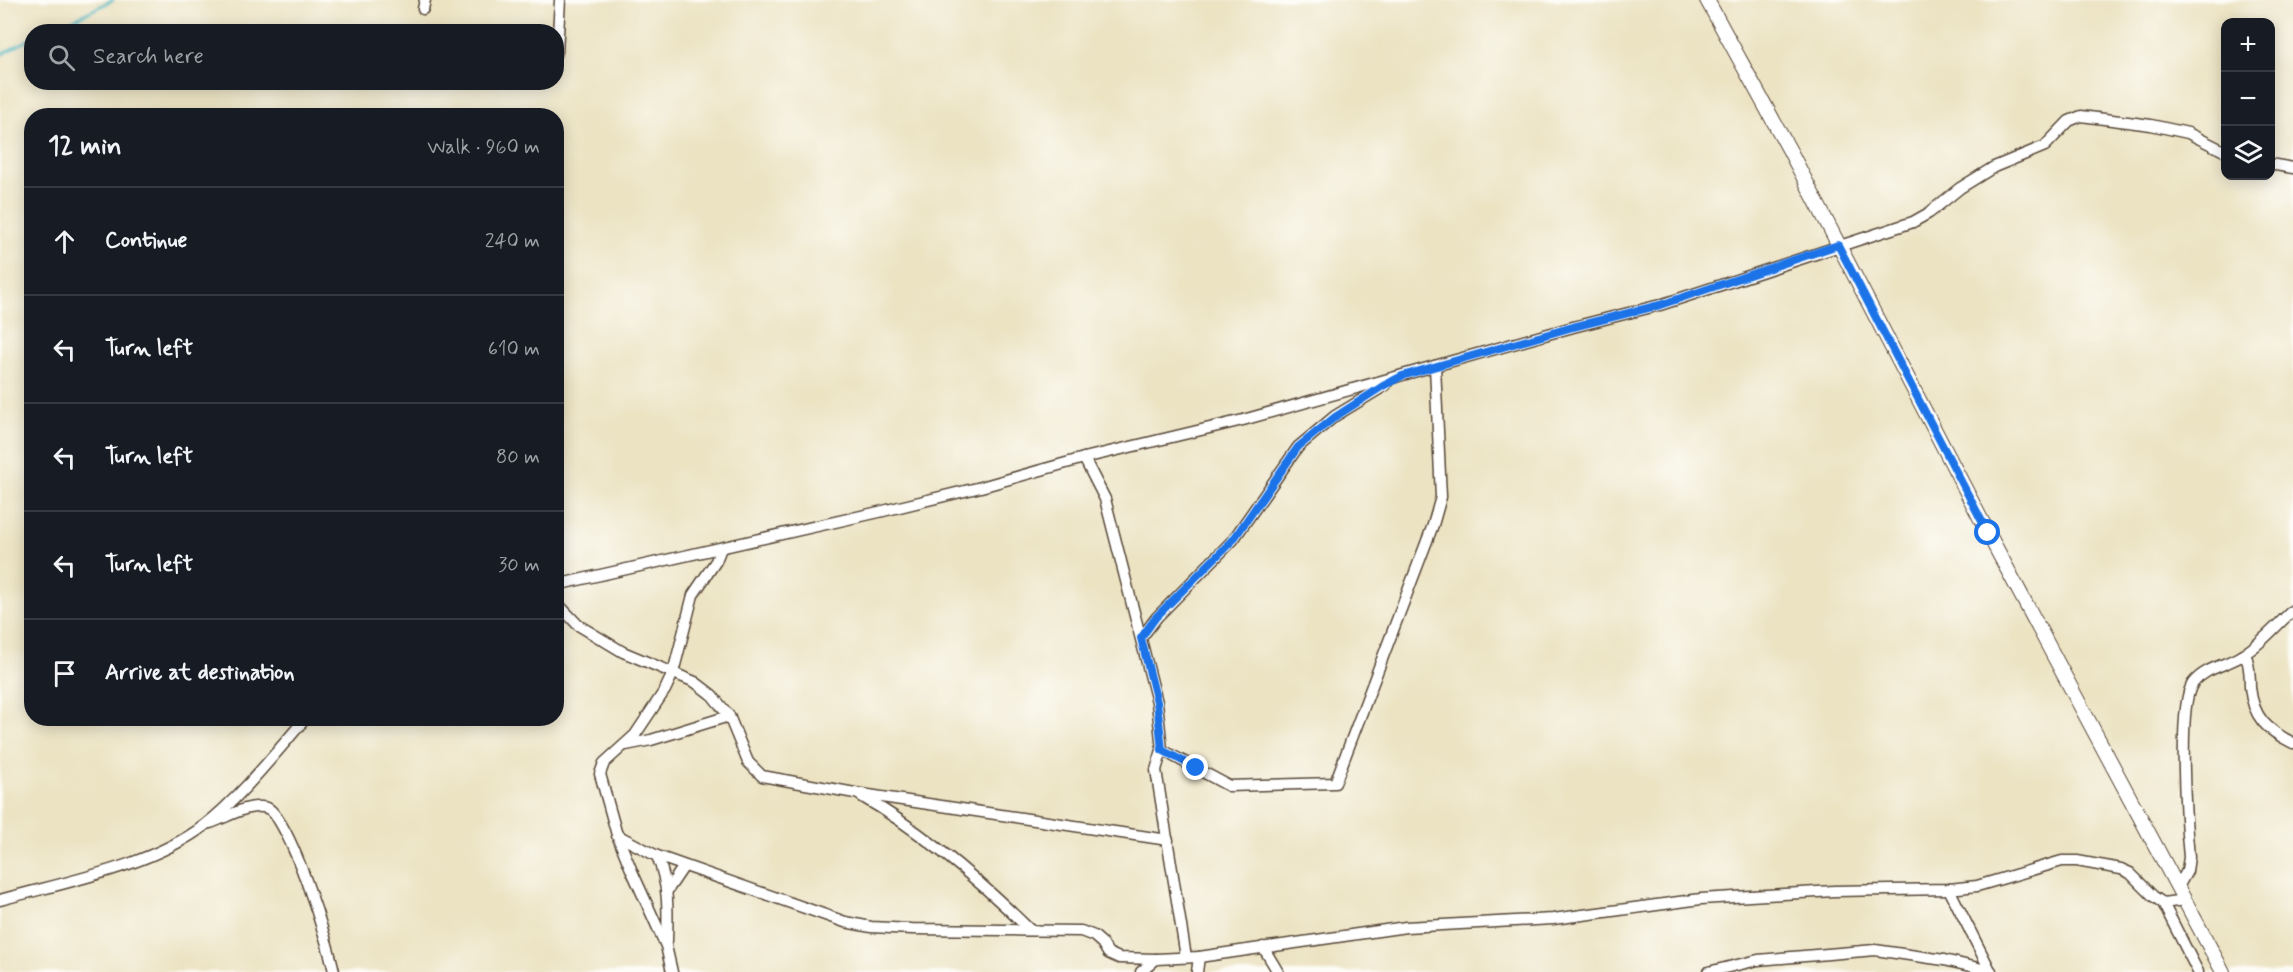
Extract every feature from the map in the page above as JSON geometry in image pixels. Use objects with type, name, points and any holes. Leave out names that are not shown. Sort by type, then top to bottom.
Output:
[{"type":"street","points":[[559,24],[560,0]]},
{"type":"street","points":[[1707,0],[1791,153],[1988,533],[2223,972]]},
{"type":"street","points":[[564,583],[981,487],[1084,458],[1243,420],[1573,327],[1660,305],[1920,219],[1960,188],[1994,167],[2045,146],[2069,121],[2081,116],[2151,125],[2188,133],[2221,150]]},
{"type":"street","points":[[2275,165],[2293,168]]},
{"type":"street","points":[[1162,750],[1228,786],[1335,783],[1442,497],[1435,366]]},
{"type":"street","points":[[1141,638],[1156,617],[1233,540],[1298,447],[1335,417],[1402,376]]},
{"type":"street","points":[[1084,458],[1105,499],[1157,702],[1162,750],[1156,770],[1186,957]]},
{"type":"street","points":[[672,972],[666,946],[617,835],[600,774],[604,763],[635,735],[665,690],[673,673],[693,595],[716,561],[721,548]]},
{"type":"street","points":[[564,610],[578,625],[623,652],[695,682],[712,695],[729,716],[748,762],[762,776],[855,793],[1168,840]]},
{"type":"street","points":[[2178,887],[2187,871],[2189,857],[2183,744],[2187,699],[2193,682],[2209,669],[2241,656],[2293,610]]},
{"type":"street","points":[[2241,656],[2247,659],[2250,667],[2253,702],[2261,720],[2273,733],[2293,743]]},
{"type":"street","points":[[623,745],[651,740],[729,716]]},
{"type":"street","points":[[0,900],[150,857],[184,839],[206,824],[229,802],[299,726]]},
{"type":"street","points":[[855,793],[900,820],[993,894],[1030,930]]},
{"type":"street","points":[[206,824],[257,807],[271,810],[278,817],[319,918],[334,972]]},
{"type":"street","points":[[617,835],[657,856],[816,913],[854,924],[1088,933],[1102,943],[1108,953],[1116,957],[1156,959],[1199,957],[1406,927],[1553,919],[1701,898],[1834,891],[1949,889],[1987,884],[2044,865],[2077,861],[2130,873],[2163,903],[2198,972]]},
{"type":"street","points":[[657,856],[663,870],[667,891],[666,946]]},
{"type":"street","points":[[667,891],[684,866]]},
{"type":"street","points":[[1949,889],[1991,972]]},
{"type":"street","points":[[2163,903],[2185,900]]},
{"type":"street","points":[[1263,947],[1278,972]]},
{"type":"street","points":[[1708,972],[1758,960],[1875,950],[1944,960],[1991,972]]},
{"type":"street","points":[[1197,972],[1199,957]]},
{"type":"street","points":[[1141,972],[1156,959]]},
{"type":"waterway","points":[[64,24],[113,0]]},
{"type":"waterway","points":[[0,55],[24,42]]},
{"type":"route","points":[[1196,768],[1162,750],[1162,729],[1157,702],[1141,638],[1156,617],[1233,540],[1294,452],[1312,434],[1364,397],[1402,376],[1573,327],[1660,305],[1838,245],[1988,533]]}]
